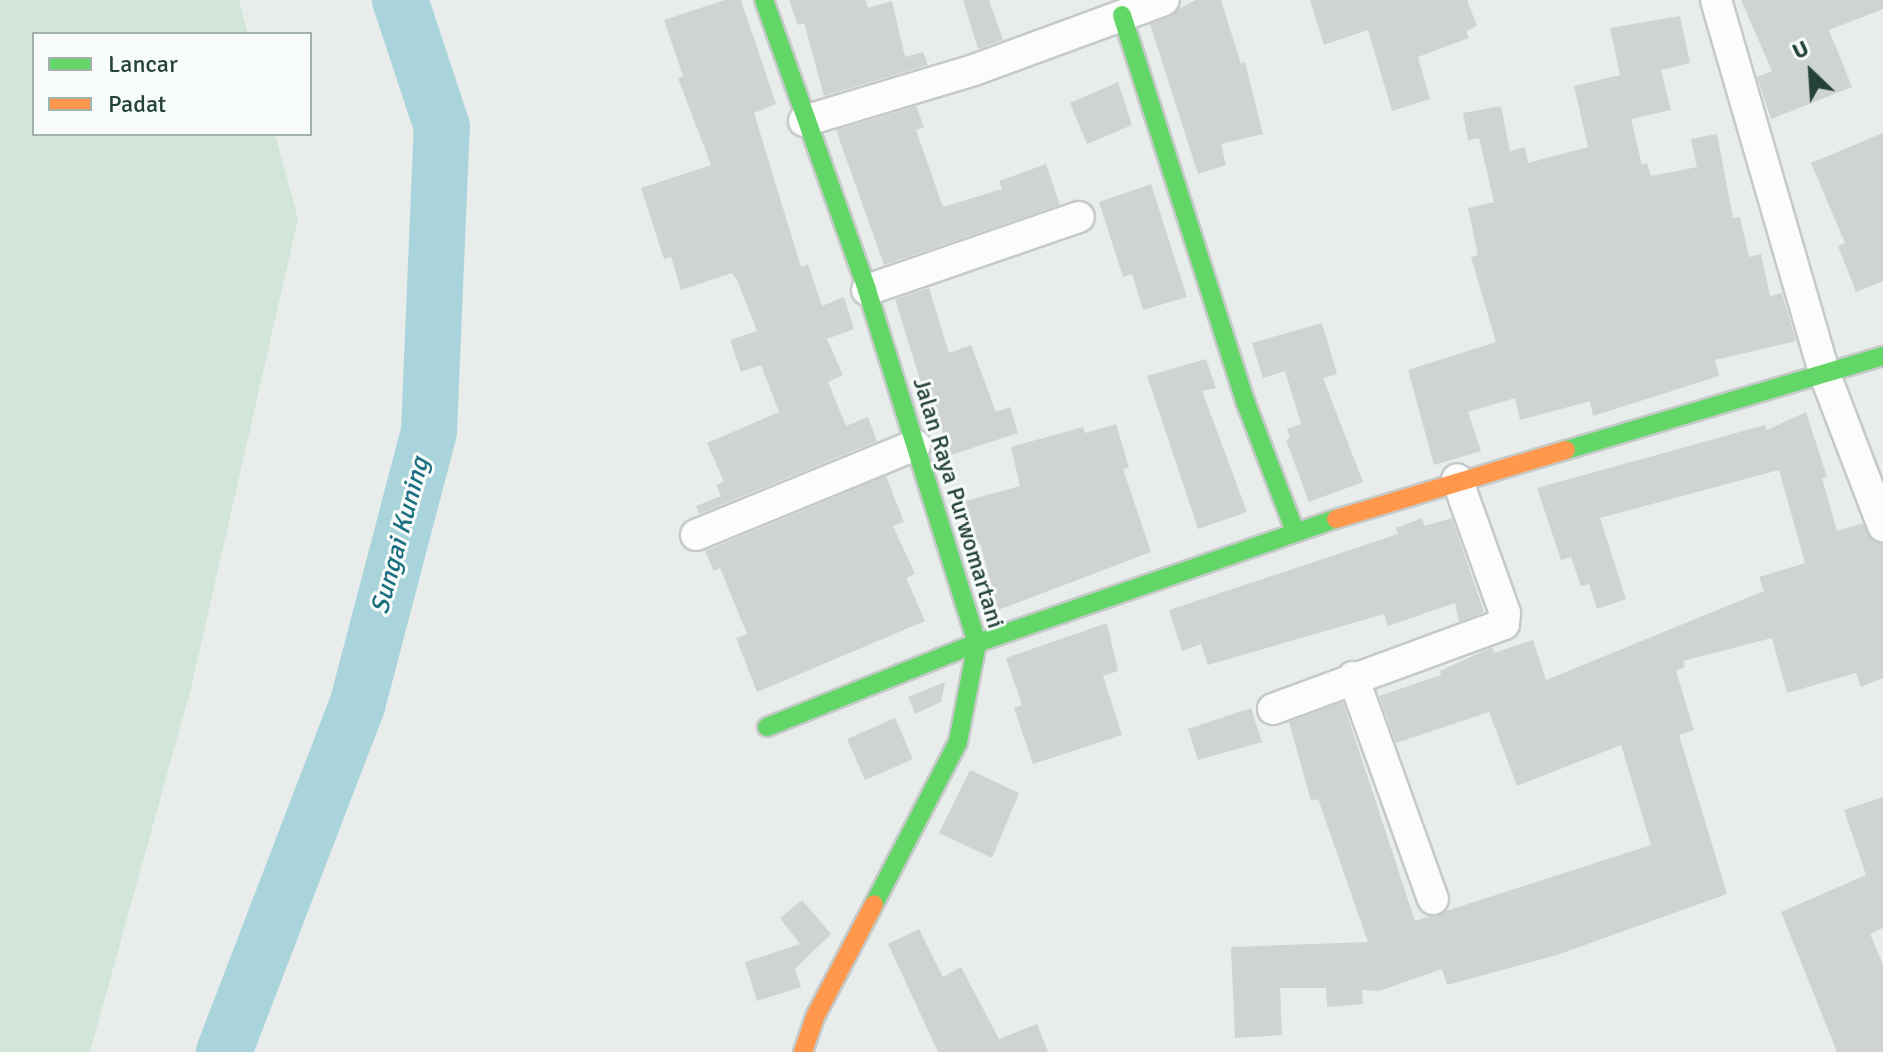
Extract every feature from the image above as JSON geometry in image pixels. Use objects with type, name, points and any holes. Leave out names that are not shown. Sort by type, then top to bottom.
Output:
[{"type":"street","name":"Jalan Raya Purwomartani","points":[[764,0],[804,121],[867,290],[977,643],[958,742],[816,1015],[803,1052]]},
{"type":"street","points":[[804,121],[974,70],[1164,0]]},
{"type":"street","points":[[1716,0],[1825,375],[1883,526]]},
{"type":"street","points":[[1122,15],[1245,401],[1295,531]]},
{"type":"street","points":[[867,290],[1079,217]]},
{"type":"street","points":[[767,727],[977,643],[1295,531],[1457,479],[1883,356]]},
{"type":"street","points":[[696,535],[915,445]]},
{"type":"street","points":[[1273,709],[1506,621],[1457,479]]},
{"type":"street","points":[[1353,677],[1433,899]]},
{"type":"green space","points":[[0,0],[239,0],[247,32],[32,32],[32,136],[276,136],[298,219],[191,688],[90,1052],[0,1052]]},
{"type":"building","points":[[725,0],[741,0],[776,104],[754,113],[801,267],[808,264],[822,306],[844,297],[854,329],[827,339],[843,375],[828,382],[846,426],[868,417],[877,441],[699,514],[696,506],[721,496],[716,485],[724,482],[707,443],[779,412],[761,365],[741,372],[730,340],[757,331],[737,280],[732,273],[681,290],[671,257],[664,259],[641,188],[711,165],[678,78],[683,76],[664,20]]},
{"type":"building","points":[[789,0],[866,0],[868,8],[892,1],[905,57],[923,52],[928,65],[824,96],[804,23],[798,25]]},
{"type":"building","points":[[963,0],[989,0],[1003,40],[978,49]]},
{"type":"building","points":[[1196,0],[1221,0],[1241,64],[1245,62],[1263,134],[1221,144],[1226,165],[1198,174],[1150,24]]},
{"type":"building","points":[[1310,0],[1467,0],[1477,26],[1466,31],[1469,38],[1418,57],[1430,99],[1392,111],[1368,30],[1324,45]]},
{"type":"building","points":[[1741,0],[1883,0],[1883,9],[1829,30],[1852,87],[1771,119],[1757,77],[1772,71]]},
{"type":"building","points":[[1680,16],[1690,63],[1661,70],[1671,110],[1631,119],[1642,165],[1647,163],[1651,176],[1697,167],[1691,139],[1717,134],[1733,218],[1740,217],[1749,257],[1761,254],[1770,296],[1782,293],[1796,341],[1715,360],[1719,376],[1593,416],[1590,401],[1520,420],[1515,398],[1468,412],[1481,451],[1434,465],[1408,370],[1496,342],[1471,257],[1478,255],[1468,208],[1494,202],[1479,138],[1468,140],[1463,113],[1501,106],[1510,151],[1525,147],[1528,163],[1588,147],[1574,86],[1620,75],[1610,28]]},
{"type":"building","points":[[1118,82],[1132,125],[1087,144],[1070,103]]},
{"type":"building","points":[[916,106],[924,127],[916,130],[943,207],[1002,189],[999,181],[1046,164],[1060,205],[884,265],[836,130]]},
{"type":"building","points":[[1883,133],[1883,281],[1856,292],[1838,246],[1845,243],[1811,163]]},
{"type":"building","points":[[1151,184],[1187,297],[1143,310],[1132,274],[1123,277],[1099,202]]},
{"type":"building","points":[[929,288],[949,353],[971,345],[996,412],[1010,407],[1018,433],[951,455],[929,391],[924,393],[895,299]]},
{"type":"building","points":[[1322,323],[1337,374],[1323,378],[1363,482],[1309,502],[1286,440],[1290,438],[1287,429],[1301,424],[1285,371],[1263,378],[1252,343]]},
{"type":"building","points":[[1206,359],[1216,388],[1202,391],[1247,512],[1198,529],[1147,376]]},
{"type":"building","points":[[1806,412],[1827,477],[1822,478],[1837,531],[1863,523],[1871,539],[1883,544],[1883,678],[1861,687],[1856,673],[1787,693],[1772,638],[1683,661],[1685,667],[1676,671],[1694,730],[1679,735],[1727,894],[1557,955],[1447,985],[1442,969],[1379,991],[1362,990],[1363,1004],[1327,1007],[1326,988],[1280,988],[1282,1035],[1235,1038],[1231,947],[1368,942],[1318,799],[1311,801],[1289,722],[1343,702],[1415,921],[1651,845],[1621,745],[1517,786],[1489,712],[1396,743],[1379,696],[1441,675],[1440,671],[1492,647],[1494,653],[1533,640],[1546,680],[1764,591],[1759,577],[1805,563],[1779,470],[1600,518],[1626,599],[1597,609],[1589,584],[1581,586],[1571,557],[1561,560],[1537,488],[1765,425],[1767,430]]},
{"type":"building","points":[[1116,424],[1129,468],[1123,469],[1151,552],[998,610],[980,543],[974,545],[962,502],[1020,486],[1011,447],[1083,427],[1085,433]]},
{"type":"building","points":[[886,476],[904,522],[893,526],[915,574],[906,578],[925,621],[757,692],[736,638],[747,634],[720,568],[714,571],[705,551]]},
{"type":"building","points":[[1422,518],[1425,526],[1452,518],[1484,612],[1459,622],[1455,603],[1388,626],[1384,614],[1208,665],[1201,644],[1182,651],[1169,610],[1398,534],[1396,528]]},
{"type":"building","points":[[1107,623],[1118,671],[1103,676],[1122,735],[1033,764],[1014,708],[1022,705],[1006,658]]},
{"type":"building","points":[[945,682],[941,702],[915,714],[908,697]]},
{"type":"building","points":[[1251,708],[1262,742],[1198,760],[1188,729]]},
{"type":"building","points":[[895,718],[913,759],[865,780],[847,739]]},
{"type":"building","points":[[970,770],[1019,793],[992,858],[939,833]]},
{"type":"building","points":[[1883,797],[1883,928],[1870,934],[1883,964],[1883,1052],[1837,1052],[1781,912],[1866,875],[1844,810]]},
{"type":"building","points":[[802,900],[831,934],[795,969],[801,987],[757,1001],[745,962],[800,944],[780,918]]},
{"type":"building","points":[[919,929],[943,977],[961,967],[999,1039],[1037,1024],[1048,1052],[938,1052],[888,944]]},
{"type":"waterway","name":"Sungai Kuning","points":[[224,1052],[357,706],[429,431],[442,127],[400,0]]},
{"type":"traffic: fast","points":[[764,0],[867,290],[977,643],[958,742],[874,904]]},
{"type":"traffic: fast","points":[[1122,15],[1245,401],[1295,531]]},
{"type":"traffic: fast","points":[[1566,450],[1883,356]]},
{"type":"traffic: fast","points":[[767,727],[977,643],[1336,519]]},
{"type":"traffic: slow","points":[[1336,519],[1566,450]]},
{"type":"traffic: slow","points":[[803,1052],[816,1015],[874,904]]}]
